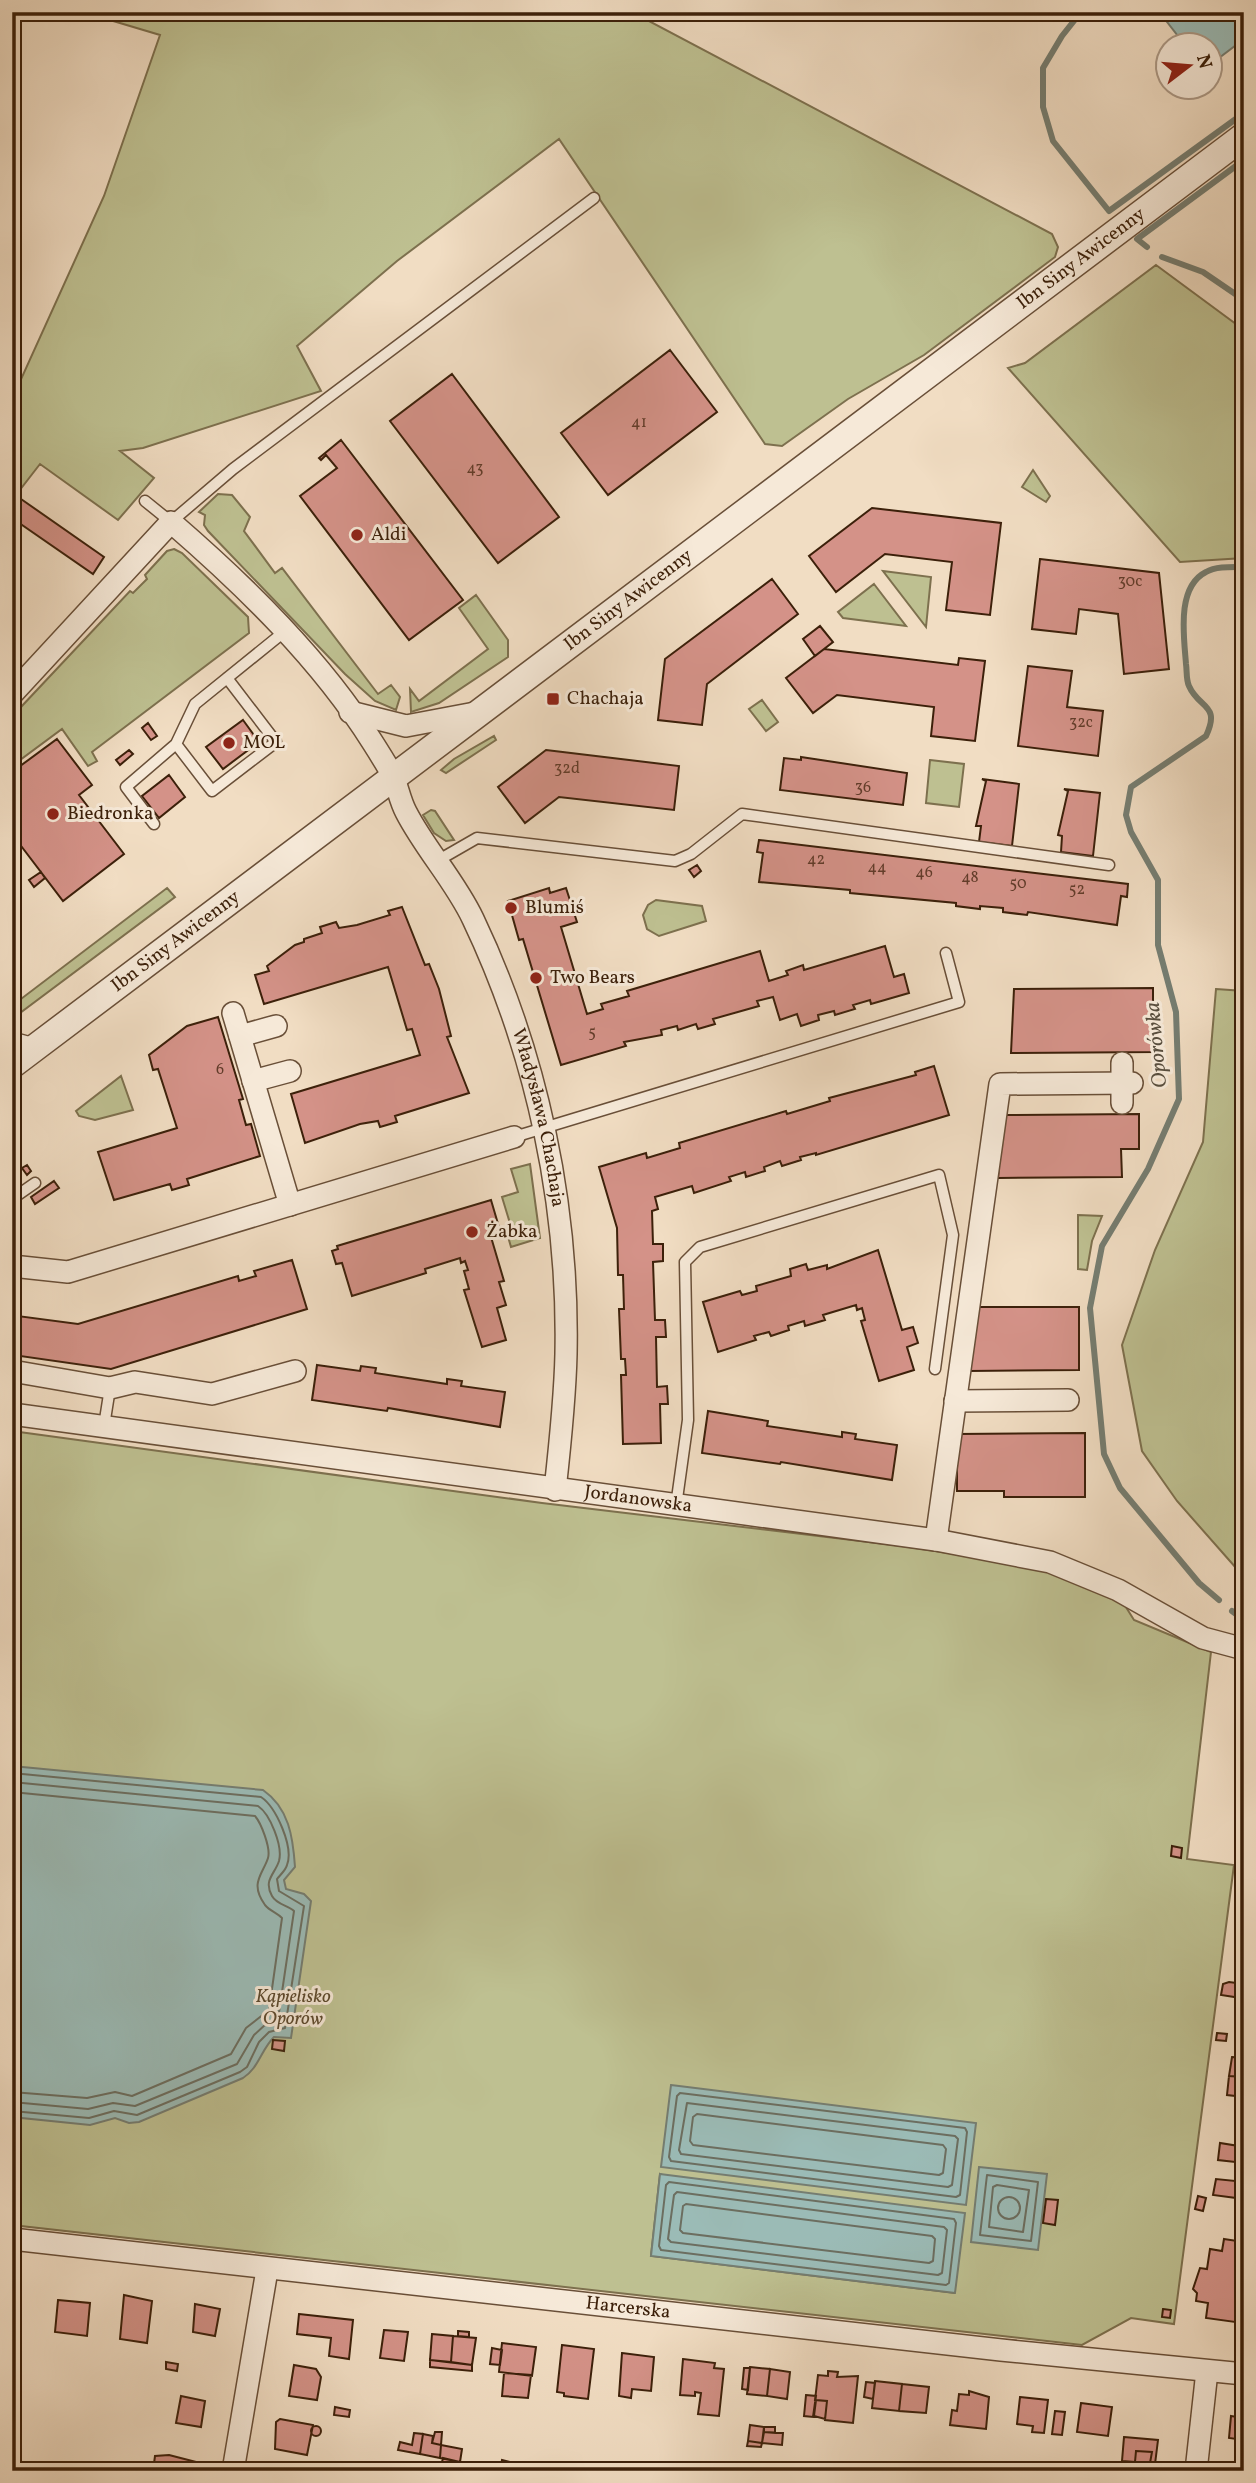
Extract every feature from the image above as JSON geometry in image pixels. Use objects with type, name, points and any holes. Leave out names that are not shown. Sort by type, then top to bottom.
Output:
[{"type":"street","name":"Ibn Siny Awicenny","points":[[12,1065],[23,1046],[393,777],[1244,136]]},
{"type":"street","points":[[12,694],[171,522]]},
{"type":"street","name":"Władysława Chachaja","points":[[171,522],[226,572],[284,632],[350,712],[393,777],[406,813],[471,915],[488,950],[515,1025],[544,1128],[560,1226],[566,1308],[564,1386],[555,1490]]},
{"type":"street","points":[[350,712],[407,726],[480,711]]},
{"type":"street","points":[[233,1013],[290,1205]]},
{"type":"street","points":[[240,1036],[276,1026]]},
{"type":"street","points":[[253,1081],[290,1071]]},
{"type":"street","points":[[936,1540],[1000,1084],[1125,1083]]},
{"type":"street","points":[[12,1266],[68,1272],[514,1137]]},
{"type":"street","points":[[12,1371],[110,1388],[135,1382],[212,1394],[295,1371]]},
{"type":"street","points":[[955,1401],[1068,1400]]},
{"type":"street","name":"Jordanowska","points":[[12,1414],[936,1540],[1050,1562],[1118,1590],[1203,1638],[1244,1650]]},
{"type":"street","name":"Harcerska","points":[[12,2239],[267,2270],[1244,2374]]},
{"type":"street","points":[[233,2471],[267,2270]]},
{"type":"street","points":[[1196,2471],[1207,2371]]},
{"type":"lane","points":[[145,501],[171,522],[233,469],[594,198]]},
{"type":"lane","points":[[154,824],[126,787],[176,744],[195,704],[284,632]]},
{"type":"lane","points":[[176,744],[212,791],[276,742],[228,678]]},
{"type":"lane","points":[[437,860],[477,838],[675,861],[691,854],[742,814],[1109,864]]},
{"type":"lane","points":[[514,1137],[960,1002],[946,953]]},
{"type":"lane","points":[[676,1506],[688,1420],[685,1262],[700,1247],[939,1175],[953,1235],[935,1369]]},
{"type":"lane","points":[[12,1199],[35,1183]]},
{"type":"lane","points":[[104,1426],[110,1388]]},
{"type":"green space","points":[[83,12],[632,12],[1052,234],[1058,247],[1055,257],[924,355],[848,399],[782,446],[765,444],[559,139],[397,261],[297,346],[321,391],[143,448],[120,451],[154,478],[118,520],[40,464],[12,500],[12,383],[18,386],[104,196],[160,35]]},
{"type":"green space","points":[[1156,265],[1244,330],[1244,558],[1180,562],[1008,368],[1025,363]]},
{"type":"green space","points":[[1033,470],[1050,496],[1046,502],[1022,487]]},
{"type":"green space","points":[[218,494],[232,495],[250,517],[244,531],[275,573],[282,568],[378,694],[391,685],[400,697],[396,710],[375,701],[345,674],[208,531],[204,525],[205,515],[199,512]]},
{"type":"green space","points":[[174,549],[182,553],[248,617],[249,633],[92,752],[97,761],[88,766],[62,729],[12,766],[12,720],[21,707],[130,591],[133,593],[147,579],[145,575],[167,551]]},
{"type":"green space","points":[[883,571],[931,577],[926,627]]},
{"type":"green space","points":[[874,584],[906,626],[843,618],[838,612]]},
{"type":"green space","points":[[476,595],[508,640],[508,657],[439,703],[411,712],[410,689],[419,701],[488,649],[459,608]]},
{"type":"green space","points":[[762,700],[778,722],[766,731],[749,709]]},
{"type":"green space","points":[[494,736],[496,740],[446,773],[441,770],[454,759]]},
{"type":"green space","points":[[930,760],[964,764],[959,807],[926,803]]},
{"type":"green space","points":[[431,810],[435,811],[454,840],[446,841],[434,833],[423,815]]},
{"type":"green space","points":[[167,888],[175,897],[12,1019],[12,996],[16,993],[21,999]]},
{"type":"green space","points":[[656,900],[702,906],[706,921],[659,936],[647,929],[643,915],[648,905]]},
{"type":"green space","points":[[1216,989],[1244,991],[1244,1577],[1177,1501],[1142,1451],[1122,1345],[1155,1250],[1203,1142]]},
{"type":"green space","points":[[121,1076],[133,1110],[95,1120],[79,1116],[76,1111]]},
{"type":"green space","points":[[530,1164],[540,1238],[511,1247],[507,1233],[512,1230],[502,1197],[518,1192],[511,1169]]},
{"type":"green space","points":[[1078,1215],[1102,1216],[1092,1241],[1087,1270],[1078,1269]]},
{"type":"green space","name":"Kąpielisko Oporów","points":[[12,1431],[542,1503],[902,1546],[1039,1568],[1124,1604],[1134,1620],[1211,1652],[1187,1859],[1234,1865],[1174,2324],[1131,2318],[1082,2345],[12,2225]],"holes":[[[660,2174],[955,2293],[651,2256]]]},
{"type":"water","points":[[1169,12],[1244,12],[1244,39],[1224,54],[1224,32],[1175,32],[1164,18]]},
{"type":"water","points":[[12,1766],[263,1790],[272,1797],[284,1814],[293,1845],[295,1867],[284,1880],[286,1889],[304,1894],[311,1901],[291,2038],[274,2037],[252,2070],[243,2078],[139,2122],[129,2123],[115,2118],[90,2125],[12,2117]]},
{"type":"water","points":[[671,2085],[976,2123],[966,2205],[661,2167]]},
{"type":"water","points":[[979,2167],[1047,2174],[1038,2250],[971,2242]]},
{"type":"water","points":[[660,2174],[965,2213],[955,2293],[651,2256]]},
{"type":"building","points":[[670,350],[717,412],[608,495],[561,433]]},
{"type":"building","points":[[452,374],[559,517],[498,563],[390,421]]},
{"type":"building","points":[[341,440],[463,600],[409,640],[300,496],[337,468],[326,455],[321,460],[319,458]]},
{"type":"building","points":[[21,499],[104,557],[93,574],[12,518],[12,512]]},
{"type":"building","points":[[872,508],[1001,523],[990,615],[946,610],[952,562],[885,554],[836,592],[809,556]]},
{"type":"building","points":[[1040,559],[1159,573],[1169,669],[1124,674],[1118,614],[1079,609],[1076,634],[1032,629]]},
{"type":"building","points":[[772,579],[798,614],[707,684],[702,725],[658,720],[665,659]]},
{"type":"building","points":[[820,626],[833,642],[815,656],[803,639]]},
{"type":"building","points":[[824,649],[958,665],[959,658],[985,661],[975,741],[931,736],[934,707],[837,695],[813,713],[786,678]]},
{"type":"building","points":[[1028,666],[1072,671],[1067,707],[1103,711],[1098,756],[1018,746]]},
{"type":"building","points":[[243,720],[259,742],[223,769],[206,747]]},
{"type":"building","points":[[148,723],[157,736],[151,740],[142,728]]},
{"type":"building","name":"Biedronka","points":[[57,739],[92,785],[79,795],[124,854],[63,901],[12,834],[12,772]]},
{"type":"building","points":[[129,750],[133,754],[120,765],[116,760]]},
{"type":"building","points":[[546,750],[679,766],[674,810],[559,797],[525,823],[498,787]]},
{"type":"building","points":[[801,757],[907,773],[903,805],[780,790],[784,758],[801,760]]},
{"type":"building","points":[[169,775],[185,797],[159,818],[142,796]]},
{"type":"building","points":[[982,779],[1019,784],[1012,846],[979,842],[981,826],[976,826],[986,781]]},
{"type":"building","points":[[1064,789],[1100,793],[1093,856],[1061,852],[1062,836],[1058,835],[1068,791]]},
{"type":"building","points":[[759,840],[1128,884],[1127,897],[1121,896],[1117,925],[1028,912],[1027,915],[1003,912],[1003,908],[980,906],[980,909],[956,906],[956,903],[850,893],[850,890],[759,882],[763,853],[757,852]]},
{"type":"building","points":[[697,865],[701,871],[694,877],[689,870]]},
{"type":"building","points":[[41,872],[45,878],[34,887],[29,880]]},
{"type":"building","points":[[549,888],[550,893],[566,888],[577,922],[561,927],[587,1014],[603,1009],[601,1004],[629,996],[627,991],[760,951],[769,981],[788,975],[786,971],[803,965],[804,970],[885,946],[894,977],[904,974],[909,993],[871,1004],[870,1000],[853,1005],[855,1009],[835,1015],[834,1011],[818,1015],[819,1020],[801,1026],[797,1014],[780,1020],[773,997],[757,1001],[759,1006],[713,1019],[715,1024],[698,1029],[696,1024],[678,1030],[677,1026],[661,1030],[662,1035],[624,1042],[626,1046],[561,1065],[523,939],[519,940],[508,901]]},
{"type":"building","points":[[402,907],[425,965],[429,964],[439,989],[451,1036],[447,1037],[469,1093],[395,1116],[397,1122],[380,1127],[378,1121],[360,1124],[305,1143],[291,1094],[420,1055],[412,1029],[407,1030],[388,967],[264,1004],[255,975],[269,971],[267,966],[295,945],[304,942],[304,939],[322,933],[320,927],[336,922],[339,928],[357,925],[390,915],[388,911]]},
{"type":"building","points":[[1153,988],[1153,1016],[1158,1016],[1158,1052],[1011,1053],[1014,989]]},
{"type":"building","points":[[218,1017],[243,1099],[239,1100],[246,1125],[251,1124],[260,1156],[187,1179],[189,1185],[172,1190],[170,1184],[114,1200],[98,1152],[177,1128],[158,1069],[153,1070],[149,1055],[187,1026]]},
{"type":"building","points":[[934,1066],[949,1115],[816,1155],[800,1157],[801,1160],[782,1166],[780,1161],[764,1167],[765,1171],[746,1177],[745,1172],[729,1177],[731,1181],[694,1193],[692,1186],[655,1197],[658,1209],[652,1211],[653,1244],[663,1244],[663,1261],[653,1262],[655,1320],[665,1320],[666,1337],[656,1337],[657,1387],[667,1386],[668,1404],[660,1404],[661,1443],[623,1444],[621,1375],[626,1375],[625,1359],[621,1359],[619,1309],[624,1309],[623,1275],[618,1275],[617,1228],[599,1167],[646,1153],[647,1158],[680,1148],[679,1143],[786,1111],[787,1114],[830,1101],[829,1098],[916,1075],[915,1072]]},
{"type":"building","points":[[1139,1114],[1139,1149],[1121,1149],[1122,1177],[998,1178],[1002,1115]]},
{"type":"building","points":[[27,1165],[31,1171],[27,1175],[22,1168]]},
{"type":"building","points":[[54,1181],[59,1188],[35,1204],[31,1197]]},
{"type":"building","points":[[491,1200],[501,1234],[491,1237],[504,1281],[499,1282],[506,1305],[497,1308],[506,1340],[482,1347],[464,1290],[469,1289],[464,1271],[468,1270],[465,1261],[461,1263],[460,1258],[425,1269],[426,1273],[352,1296],[342,1263],[336,1264],[332,1251],[338,1249],[337,1246]]},
{"type":"building","points":[[878,1250],[902,1330],[913,1327],[918,1343],[907,1347],[914,1370],[879,1381],[861,1321],[865,1320],[862,1308],[857,1310],[856,1305],[823,1315],[825,1320],[805,1326],[804,1321],[788,1326],[789,1330],[771,1336],[769,1332],[754,1336],[756,1340],[718,1352],[703,1302],[740,1291],[742,1295],[757,1291],[756,1286],[791,1276],[790,1269],[806,1264],[808,1270],[827,1265],[827,1269]]},
{"type":"building","points":[[292,1260],[307,1309],[111,1369],[13,1355],[18,1316],[78,1324],[238,1276],[239,1281],[256,1276],[254,1271]]},
{"type":"building","points":[[973,1307],[1079,1307],[1079,1370],[968,1371]]},
{"type":"building","points":[[317,1365],[360,1371],[361,1366],[376,1368],[375,1373],[447,1384],[447,1379],[462,1381],[461,1386],[505,1392],[500,1427],[388,1408],[387,1411],[312,1400]]},
{"type":"building","points":[[708,1411],[768,1421],[767,1426],[842,1437],[842,1432],[856,1434],[855,1439],[897,1445],[892,1480],[781,1462],[780,1464],[702,1453]]},
{"type":"building","points":[[1085,1433],[1085,1497],[1004,1497],[1004,1491],[957,1491],[957,1434]]},
{"type":"building","points":[[1172,1846],[1182,1848],[1181,1858],[1171,1856]]},
{"type":"building","points":[[1223,1984],[1244,1984],[1241,1998],[1221,1995]]},
{"type":"building","points":[[1217,2033],[1227,2034],[1226,2041],[1216,2040]]},
{"type":"building","points":[[273,2040],[285,2041],[284,2051],[272,2049]]},
{"type":"building","points":[[1232,2057],[1244,2058],[1244,2077],[1229,2076]]},
{"type":"building","points":[[1229,2076],[1244,2077],[1244,2097],[1227,2095]]},
{"type":"building","points":[[1237,2100],[1244,2101],[1244,2114],[1236,2113]]},
{"type":"building","points":[[1241,2133],[1244,2133],[1244,2163],[1218,2160],[1220,2143],[1239,2146]]},
{"type":"building","points":[[1237,2162],[1244,2163],[1244,2199],[1213,2195],[1216,2179],[1235,2181]]},
{"type":"building","points":[[1198,2196],[1206,2198],[1203,2211],[1195,2209]]},
{"type":"building","points":[[1046,2199],[1058,2200],[1055,2225],[1043,2223]]},
{"type":"building","points":[[1224,2239],[1244,2242],[1244,2284],[1235,2322],[1206,2318],[1208,2303],[1196,2301],[1197,2293],[1193,2289],[1200,2268],[1207,2269],[1210,2249],[1222,2251]]},
{"type":"building","points":[[124,2295],[152,2301],[147,2343],[120,2339]]},
{"type":"building","points":[[58,2300],[90,2303],[87,2336],[55,2332]]},
{"type":"building","points":[[195,2304],[220,2309],[215,2336],[193,2332]]},
{"type":"building","points":[[1163,2309],[1171,2310],[1170,2318],[1162,2317]]},
{"type":"building","points":[[299,2314],[353,2320],[349,2359],[329,2356],[331,2338],[297,2334]]},
{"type":"building","points":[[384,2330],[408,2332],[404,2361],[380,2358]]},
{"type":"building","points":[[458,2331],[469,2332],[469,2337],[458,2336]]},
{"type":"building","points":[[432,2334],[453,2336],[451,2362],[430,2360]]},
{"type":"building","points":[[453,2336],[476,2338],[472,2365],[451,2362]]},
{"type":"building","points":[[502,2343],[536,2347],[532,2376],[499,2372]]},
{"type":"building","points":[[562,2345],[594,2349],[588,2399],[564,2396],[564,2393],[557,2392]]},
{"type":"building","points":[[492,2348],[502,2350],[500,2365],[490,2364]]},
{"type":"building","points":[[622,2353],[654,2357],[651,2391],[632,2389],[631,2398],[619,2396]]},
{"type":"building","points":[[683,2359],[715,2363],[714,2368],[724,2369],[719,2416],[698,2414],[701,2393],[695,2392],[695,2396],[680,2395]]},
{"type":"building","points":[[430,2360],[472,2365],[472,2371],[430,2367]]},
{"type":"building","points":[[166,2362],[178,2364],[177,2371],[166,2369]]},
{"type":"building","points":[[294,2365],[316,2369],[321,2377],[317,2400],[289,2396]]},
{"type":"building","points":[[750,2367],[770,2369],[767,2396],[747,2394]]},
{"type":"building","points":[[744,2368],[750,2368],[748,2390],[742,2389]]},
{"type":"building","points":[[770,2369],[790,2372],[787,2399],[767,2396]]},
{"type":"building","points":[[828,2371],[838,2372],[837,2377],[858,2376],[853,2423],[825,2420],[827,2401],[815,2400],[818,2375],[828,2376]]},
{"type":"building","points":[[504,2373],[531,2375],[528,2398],[502,2396]]},
{"type":"building","points":[[875,2381],[902,2384],[899,2411],[872,2408]]},
{"type":"building","points":[[866,2382],[875,2383],[873,2399],[864,2397]]},
{"type":"building","points":[[902,2384],[929,2387],[926,2413],[899,2411]]},
{"type":"building","points":[[969,2391],[989,2397],[986,2429],[950,2425],[952,2410],[957,2411],[959,2394],[969,2395]]},
{"type":"building","points":[[806,2395],[816,2396],[813,2417],[804,2416]]},
{"type":"building","points":[[181,2396],[205,2401],[201,2427],[176,2423]]},
{"type":"building","points":[[1020,2397],[1048,2400],[1044,2433],[1032,2432],[1033,2426],[1017,2424]]},
{"type":"building","points":[[816,2400],[827,2401],[825,2419],[814,2416]]},
{"type":"building","points":[[1081,2403],[1112,2407],[1108,2436],[1077,2432]]},
{"type":"building","points":[[335,2407],[350,2410],[349,2417],[334,2415]]},
{"type":"building","points":[[1055,2411],[1065,2412],[1062,2435],[1052,2434]]},
{"type":"building","points":[[1231,2416],[1244,2418],[1244,2448],[1236,2448],[1237,2439],[1229,2438]]},
{"type":"building","points":[[280,2419],[313,2425],[307,2455],[275,2449],[276,2422]]},
{"type":"building","points":[[750,2425],[764,2427],[762,2443],[748,2441]]},
{"type":"building","points":[[316,2426],[320,2427],[320,2435],[316,2436],[312,2435],[311,2431],[312,2427]]},
{"type":"building","points":[[764,2427],[775,2427],[775,2433],[764,2432]]},
{"type":"building","points":[[435,2432],[442,2432],[441,2445],[432,2443]]},
{"type":"building","points":[[764,2432],[783,2433],[782,2445],[762,2443]]},
{"type":"building","points":[[414,2433],[423,2434],[420,2454],[398,2450],[400,2442],[412,2445]]},
{"type":"building","points":[[423,2434],[433,2436],[432,2443],[441,2445],[440,2458],[420,2454]]},
{"type":"building","points":[[1124,2437],[1158,2440],[1155,2464],[1150,2463],[1152,2452],[1136,2451],[1135,2462],[1122,2461]]},
{"type":"building","points":[[748,2441],[762,2443],[761,2447],[747,2446]]},
{"type":"building","points":[[441,2445],[462,2449],[460,2462],[440,2458]]},
{"type":"building","points":[[1136,2451],[1152,2452],[1150,2463],[1135,2462]]},
{"type":"building","points":[[169,2455],[200,2463],[198,2471],[153,2471],[155,2456]]},
{"type":"building","points":[[443,2458],[460,2462],[458,2471],[440,2470]]},
{"type":"building","points":[[502,2460],[518,2464],[516,2471],[500,2471]]},
{"type":"building","points":[[145,2462],[154,2463],[153,2471],[138,2471],[138,2466]]},
{"type":"building","points":[[1135,2462],[1164,2465],[1163,2471],[1133,2471]]},
{"type":"waterway","name":"Oporówka","points":[[1081,12],[1062,36],[1043,68],[1043,107],[1053,141],[1109,211],[1244,113]]},
{"type":"waterway","points":[[1147,247],[1137,239],[1244,160]]},
{"type":"waterway","name":"Oporówka","points":[[1162,257],[1203,272],[1244,300]]},
{"type":"waterway","name":"Oporówka","points":[[1219,1600],[1199,1583],[1120,1488],[1104,1454],[1090,1308],[1102,1246],[1148,1169],[1179,1099],[1176,1012],[1158,945],[1158,880],[1131,832],[1126,815],[1131,787],[1206,736],[1210,726],[1210,712],[1193,693],[1187,681],[1184,627],[1186,601],[1196,579],[1206,572],[1219,568],[1244,567]]},
{"type":"waterway","name":"Oporówka","points":[[1232,1611],[1244,1620]]},
{"type":"place","name":"Aldi","points":[[357,535]]},
{"type":"place","name":"Chachaja","points":[[553,699]]},
{"type":"place","name":"MOL","points":[[229,743]]},
{"type":"place","name":"Biedronka","points":[[53,814]]},
{"type":"place","name":"Blumiś","points":[[511,908]]},
{"type":"place","name":"Two Bears","points":[[536,978]]},
{"type":"place","name":"Żabka","points":[[472,1232]]}]
